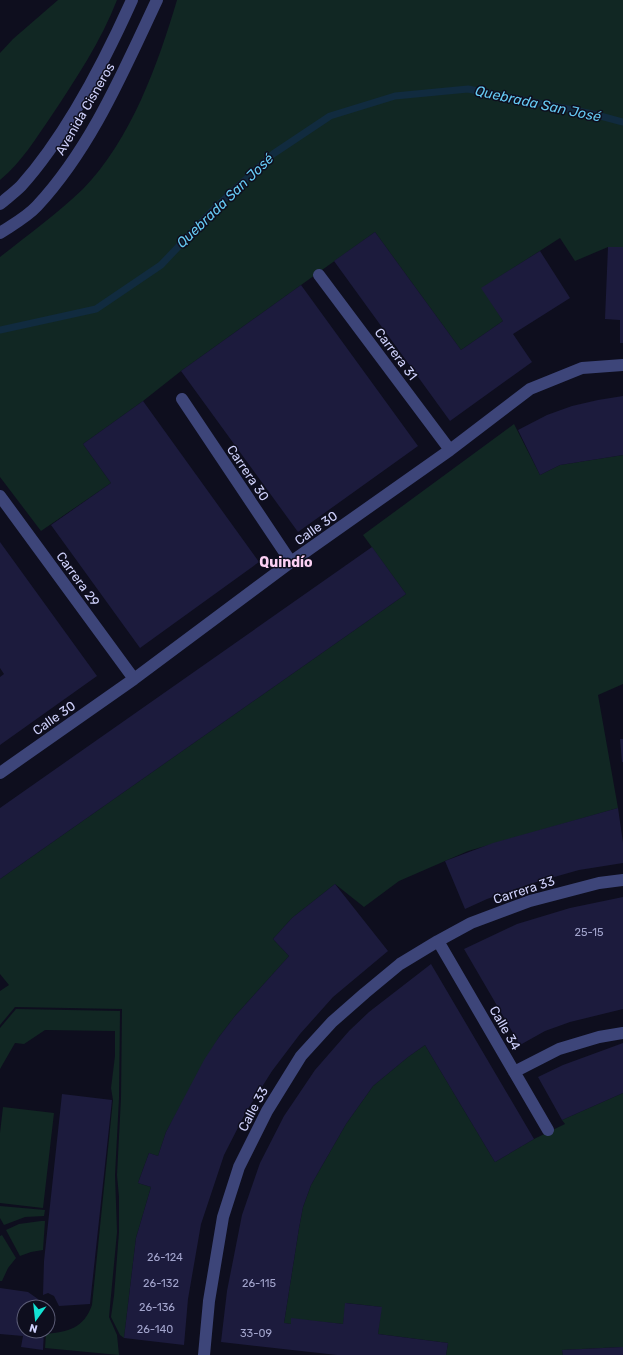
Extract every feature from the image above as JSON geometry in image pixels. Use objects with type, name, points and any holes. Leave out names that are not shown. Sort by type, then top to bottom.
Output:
[{"type":"street","name":"Avenida Cisneros","points":[[0,204],[20,186],[52,147],[94,78],[132,0]]},
{"type":"street","name":"Avenida Cisneros","points":[[0,233],[36,208],[80,152],[119,81],[157,0]]},
{"type":"street","name":"Carrera 31","points":[[319,275],[450,450]]},
{"type":"street","name":"Calle 30","points":[[0,773],[134,679],[291,562],[450,450],[530,389],[582,368],[623,365]]},
{"type":"street","name":"Carrera 30","points":[[182,399],[291,562]]},
{"type":"street","name":"Carrera 29","points":[[0,496],[134,679]]},
{"type":"street","name":"Carrera 33","points":[[438,941],[471,923],[530,901],[599,884],[623,880]]},
{"type":"street","name":"Calle 34","points":[[438,941],[548,1130]]},
{"type":"street","name":"Calle 33","points":[[204,1355],[209,1301],[223,1217],[239,1167],[267,1111],[301,1056],[332,1022],[400,964],[438,941]]},
{"type":"street","points":[[514,1072],[559,1049],[623,1033]]},
{"type":"green space","points":[[58,0],[117,0],[96,45],[70,88],[28,149],[8,173],[0,180],[0,53],[13,39]]},
{"type":"green space","points":[[177,0],[623,0],[623,247],[608,247],[575,261],[560,238],[482,288],[503,321],[461,350],[375,232],[181,371],[143,401],[83,444],[111,483],[41,531],[0,477],[0,257],[53,216],[83,189],[115,148],[129,125],[152,75]]},
{"type":"green space","points":[[514,424],[540,475],[560,465],[623,455],[623,684],[598,695],[618,808],[468,851],[399,881],[364,907],[335,884],[292,918],[273,939],[289,956],[235,1016],[219,1037],[166,1132],[158,1156],[149,1153],[138,1183],[151,1187],[136,1238],[124,1338],[120,1335],[111,1317],[119,1232],[119,1197],[117,1175],[121,1098],[122,1009],[15,1007],[0,1025],[0,991],[9,985],[0,974],[0,879],[406,594],[363,535]]},
{"type":"green space","points":[[16,1009],[120,1011],[119,1098],[115,1175],[117,1232],[109,1317],[117,1335],[119,1355],[45,1348],[46,1339],[56,1339],[56,1333],[68,1330],[80,1324],[89,1313],[92,1305],[113,1100],[111,1088],[115,1056],[115,1031],[45,1030],[24,1044],[15,1043],[0,1069],[0,1028]]},
{"type":"green space","points":[[425,1045],[495,1162],[534,1139],[565,1124],[562,1120],[623,1093],[623,1347],[562,1350],[563,1355],[446,1355],[448,1343],[378,1334],[381,1307],[346,1303],[343,1324],[291,1319],[291,1324],[284,1323],[303,1207],[311,1185],[346,1124],[373,1086]]},
{"type":"green space","points":[[3,1107],[54,1113],[43,1208],[0,1203],[0,1133]]},
{"type":"green space","points":[[0,1206],[45,1210],[44,1216],[25,1217],[4,1225],[0,1218]]},
{"type":"green space","points":[[45,1221],[43,1250],[20,1256],[6,1230],[19,1224]]},
{"type":"green space","points":[[2,1235],[16,1258],[8,1268],[2,1281],[0,1281],[0,1236]]},
{"type":"building","points":[[375,232],[461,350],[503,321],[481,288],[540,251],[570,298],[513,334],[532,362],[450,421],[334,261]]},
{"type":"building","points":[[608,247],[623,247],[623,343],[620,343],[620,320],[605,319]]},
{"type":"building","points":[[301,285],[418,446],[298,532],[181,371]]},
{"type":"building","points":[[623,396],[623,455],[560,465],[540,475],[518,430],[547,415],[572,406]]},
{"type":"building","points":[[143,401],[259,562],[140,648],[51,525],[111,483],[83,444]]},
{"type":"building","points":[[0,542],[97,676],[0,745],[0,677],[4,674],[0,668]]},
{"type":"building","points":[[372,547],[406,594],[0,879],[0,808]]},
{"type":"building","points":[[620,739],[623,739],[623,762],[622,762]]},
{"type":"building","points":[[618,808],[623,843],[623,863],[579,870],[533,883],[487,899],[465,909],[445,861],[493,843]]},
{"type":"building","points":[[335,884],[388,951],[333,997],[300,1034],[272,1071],[246,1112],[224,1155],[201,1224],[188,1299],[184,1345],[124,1338],[136,1238],[151,1187],[138,1183],[149,1153],[158,1156],[166,1132],[204,1060],[219,1037],[235,1016],[289,956],[273,939],[292,918]]},
{"type":"building","points":[[623,897],[623,1009],[570,1022],[545,1031],[520,1045],[464,949],[517,924],[570,908]]},
{"type":"building","points":[[431,964],[534,1139],[495,1162],[425,1045],[408,1057],[373,1086],[346,1124],[311,1185],[303,1207],[284,1323],[291,1324],[291,1318],[343,1324],[345,1303],[382,1307],[378,1334],[448,1343],[446,1355],[337,1355],[221,1342],[227,1291],[242,1215],[260,1163],[284,1116],[315,1070],[349,1031],[369,1012]]},
{"type":"building","points":[[623,1043],[623,1093],[562,1120],[538,1077],[563,1065]]},
{"type":"building","points":[[62,1094],[112,1100],[90,1304],[59,1306],[54,1296],[48,1293],[43,1295],[44,1261]]},
{"type":"building","points":[[0,1288],[28,1292],[38,1299],[16,1299],[16,1335],[0,1334]]},
{"type":"building","points":[[22,1339],[44,1339],[43,1350],[21,1347]]},
{"type":"building","points":[[623,1347],[623,1355],[563,1355],[562,1350]]},
{"type":"waterway","name":"Quebrada San José","points":[[0,330],[96,309],[161,265],[215,208],[273,154],[330,116],[395,96],[468,89],[593,114],[623,122]]},
{"type":"district","name":"Quindío","points":[[286,562]]}]
